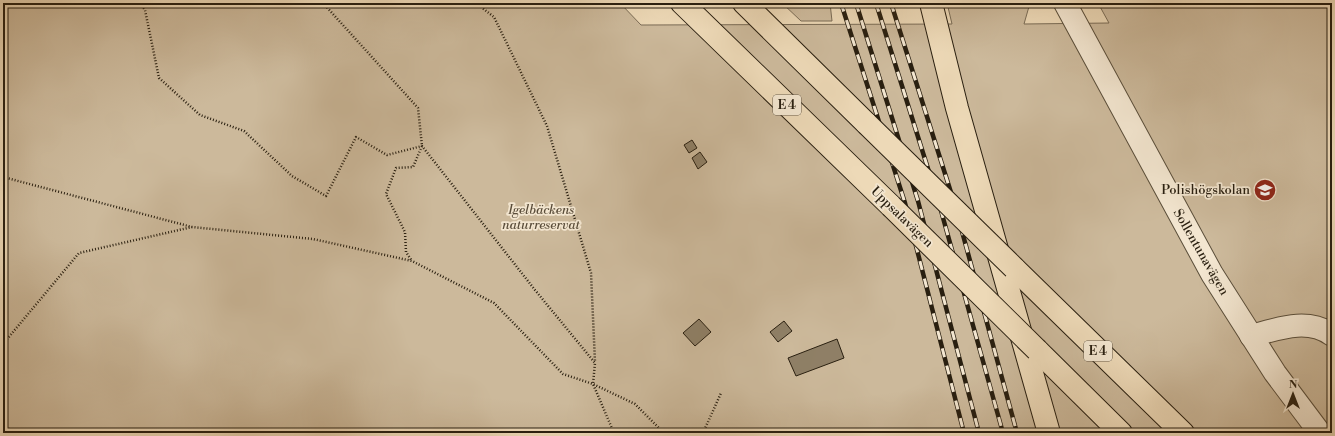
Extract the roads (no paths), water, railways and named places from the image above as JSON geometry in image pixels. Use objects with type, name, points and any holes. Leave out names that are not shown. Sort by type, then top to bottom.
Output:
[{"type":"highway","name":"Uppsalavägen","points":[[682,3],[891,206],[1121,433]]},
{"type":"highway","name":"E 4","points":[[744,3],[1183,433]]},
{"type":"highway","points":[[931,3],[957,108],[1049,433]]},
{"type":"street","name":"Sollentunavägen","points":[[1065,3],[1212,274],[1275,373],[1303,408],[1320,433]]},
{"type":"street","points":[[1251,336],[1296,325],[1324,330],[1332,336]]},
{"type":"street","name":"Sollentunavägen","points":[[1303,408],[1329,433]]},
{"type":"railway","points":[[841,3],[905,203],[964,433]]},
{"type":"railway","points":[[856,3],[918,201],[979,433]]},
{"type":"railway","points":[[876,3],[940,207],[1003,433]]},
{"type":"railway","points":[[891,3],[954,202],[1017,433]]},
{"type":"place","name":"Polishögskolan","points":[[1265,190]]},
{"type":"park label","name":"Igelbäckens naturreservat","points":[[541,218]]}]
